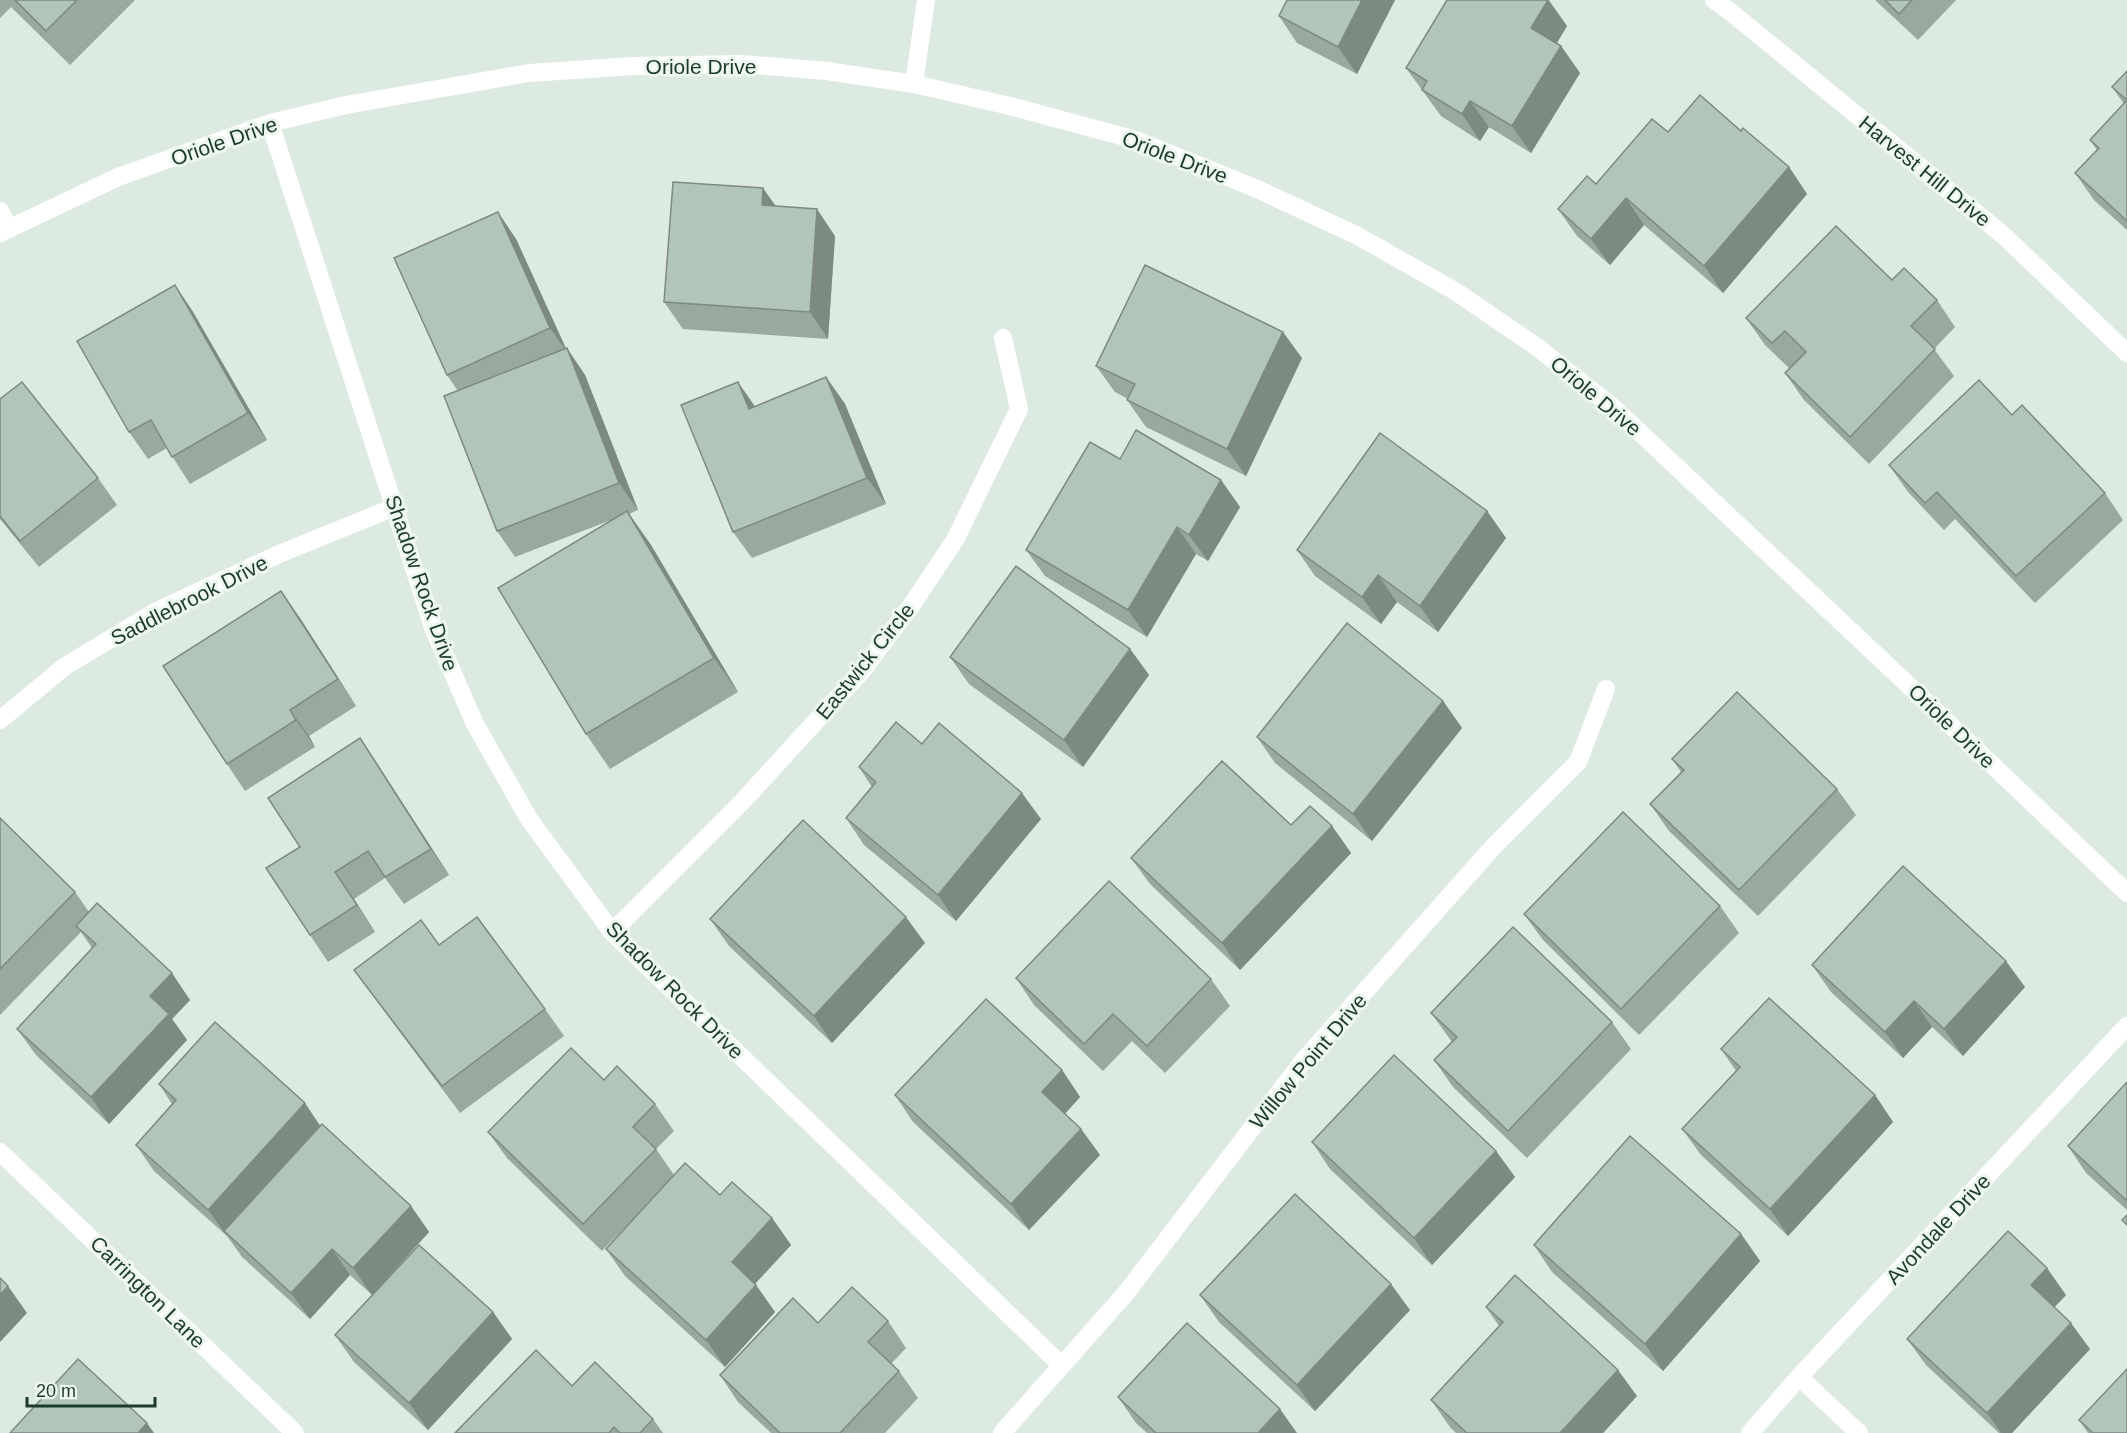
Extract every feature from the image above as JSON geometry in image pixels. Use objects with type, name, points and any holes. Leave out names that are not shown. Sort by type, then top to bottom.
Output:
[{"type":"street","points":[[914,84],[926,0]]},
{"type":"street","name":"Harvest Hill Drive","points":[[1714,0],[1732,12],[2003,235],[2127,353]]},
{"type":"street","name":"Oriole Drive","points":[[5,230],[118,177],[270,123],[346,105],[529,73],[634,66],[742,64],[826,71],[914,84],[1010,106],[1136,140],[1256,188],[1358,236],[1455,291],[1537,346],[1615,409],[2127,893]]},
{"type":"street","name":"Shadow Rock Drive","points":[[270,123],[434,630],[475,724],[529,819],[612,932],[1061,1365]]},
{"type":"street","points":[[0,211],[5,230]]},
{"type":"street","name":"Eastwick Circle","points":[[612,932],[742,802],[860,673],[911,606],[948,550],[1019,409],[1003,338]]},
{"type":"street","name":"Saddlebrook Drive","points":[[0,720],[64,667],[155,612],[279,554],[395,507]]},
{"type":"street","name":"Willow Point Drive","points":[[1002,1433],[1126,1293],[1304,1060],[1493,847],[1578,762],[1606,689]]},
{"type":"street","name":"Avondale Drive","points":[[1750,1433],[1799,1377],[2127,1026]]},
{"type":"street","name":"Carrington Lane","points":[[0,1152],[295,1433]]},
{"type":"street","points":[[1799,1377],[1859,1433]]},
{"type":"building","points":[[15,0],[77,0],[46,31]]},
{"type":"building","points":[[1287,0],[1362,0],[1338,47],[1279,16]]},
{"type":"building","points":[[1447,0],[1548,0],[1531,28],[1561,46],[1512,126],[1470,101],[1462,114],[1422,90],[1427,81],[1406,68]]},
{"type":"building","points":[[1885,0],[1912,0],[1899,14]]},
{"type":"building","points":[[2127,71],[2127,100],[2112,87]]},
{"type":"building","points":[[1700,95],[1741,131],[1743,128],[1789,167],[1704,266],[1626,198],[1591,239],[1558,209],[1587,176],[1596,184],[1652,119],[1668,132]]},
{"type":"building","points":[[2127,100],[2127,221],[2075,173],[2099,148],[2090,140]]},
{"type":"building","points":[[673,182],[763,188],[762,205],[817,209],[810,312],[664,302]]},
{"type":"building","points":[[498,212],[550,328],[447,375],[394,258]]},
{"type":"building","points":[[1836,226],[1892,280],[1904,268],[1937,300],[1911,326],[1935,349],[1850,437],[1785,373],[1806,352],[1785,331],[1772,343],[1746,318]]},
{"type":"building","points":[[1145,265],[1283,332],[1227,449],[1127,400],[1135,384],[1096,366]]},
{"type":"building","points":[[175,285],[248,413],[172,457],[151,420],[129,432],[77,341]]},
{"type":"building","points":[[567,348],[619,483],[497,531],[444,396]]},
{"type":"building","points":[[826,377],[867,478],[733,532],[681,405],[738,382],[749,409]]},
{"type":"building","points":[[1979,380],[2012,415],[2022,405],[2105,493],[2016,576],[1937,492],[1925,503],[1889,465]]},
{"type":"building","points":[[22,382],[98,478],[20,541],[0,516],[0,399]]},
{"type":"building","points":[[1136,430],[1221,480],[1189,535],[1177,527],[1128,610],[1026,550],[1090,442],[1120,459]]},
{"type":"building","points":[[1380,433],[1487,511],[1420,606],[1378,575],[1362,597],[1297,550]]},
{"type":"building","points":[[627,511],[714,658],[586,734],[498,588]]},
{"type":"building","points":[[1016,566],[1130,649],[1064,740],[950,657]]},
{"type":"building","points":[[281,591],[338,679],[290,710],[296,720],[227,764],[163,666]]},
{"type":"building","points":[[1347,623],[1443,701],[1353,814],[1257,737]]},
{"type":"building","points":[[1737,692],[1837,789],[1739,890],[1650,804],[1684,770],[1672,759]]},
{"type":"building","points":[[896,722],[922,744],[939,723],[1022,793],[938,895],[846,818],[876,782],[859,767]]},
{"type":"building","points":[[360,738],[431,849],[385,877],[368,851],[335,872],[357,905],[310,935],[266,868],[300,847],[268,798]]},
{"type":"building","points":[[1222,761],[1291,825],[1310,806],[1332,826],[1222,943],[1131,858]]},
{"type":"building","points":[[1623,812],[1720,906],[1621,1009],[1524,914]]},
{"type":"building","points":[[0,818],[75,892],[0,969]]},
{"type":"building","points":[[803,820],[906,917],[814,1016],[710,919]]},
{"type":"building","points":[[1903,866],[2006,961],[1944,1029],[1914,1001],[1885,1032],[1812,965]]},
{"type":"building","points":[[1109,881],[1211,979],[1147,1046],[1113,1014],[1084,1044],[1016,978]]},
{"type":"building","points":[[97,903],[172,973],[150,996],[169,1014],[91,1097],[17,1029],[96,944],[76,926]]},
{"type":"building","points":[[477,917],[545,1009],[442,1086],[354,970],[421,920],[439,945]]},
{"type":"building","points":[[1513,927],[1612,1022],[1508,1131],[1434,1060],[1457,1037],[1431,1013]]},
{"type":"building","points":[[1769,998],[1875,1095],[1770,1209],[1682,1129],[1740,1067],[1721,1049]]},
{"type":"building","points":[[986,999],[1062,1070],[1042,1092],[1081,1129],[1011,1204],[895,1095]]},
{"type":"building","points":[[215,1022],[305,1103],[208,1210],[136,1145],[176,1100],[159,1084]]},
{"type":"building","points":[[571,1048],[604,1080],[617,1066],[655,1104],[633,1127],[656,1149],[583,1224],[488,1132]]},
{"type":"building","points":[[1394,1055],[1496,1151],[1414,1238],[1312,1142]]},
{"type":"building","points":[[2127,1082],[2127,1201],[2068,1146]]},
{"type":"building","points":[[322,1124],[411,1206],[353,1268],[332,1249],[291,1293],[224,1231]]},
{"type":"building","points":[[1630,1136],[1741,1234],[1645,1344],[1534,1245]]},
{"type":"building","points":[[685,1163],[720,1195],[732,1182],[772,1218],[732,1262],[756,1285],[706,1340],[606,1249]]},
{"type":"building","points":[[1295,1194],[1391,1284],[1297,1385],[1200,1295]]},
{"type":"building","points":[[2127,1215],[2127,1225],[2122,1220]]},
{"type":"building","points":[[2008,1231],[2047,1268],[2031,1285],[2071,1323],[1987,1413],[1907,1339]]},
{"type":"building","points":[[419,1245],[493,1312],[409,1403],[335,1335]]},
{"type":"building","points":[[1515,1275],[1618,1370],[1560,1433],[1467,1433],[1431,1400],[1503,1322],[1486,1307]]},
{"type":"building","points":[[0,1278],[8,1286],[0,1295]]},
{"type":"building","points":[[852,1287],[888,1321],[868,1342],[899,1371],[840,1433],[780,1433],[720,1375],[793,1298],[818,1323]]},
{"type":"building","points":[[1187,1323],[1280,1409],[1258,1433],[1156,1433],[1118,1397]]},
{"type":"building","points":[[536,1350],[572,1386],[595,1362],[653,1419],[640,1433],[620,1433],[614,1427],[609,1433],[455,1433]]},
{"type":"building","points":[[78,1359],[147,1423],[138,1433],[10,1433]]},
{"type":"building","points":[[2127,1369],[2127,1433],[2093,1433],[2079,1420]]}]
